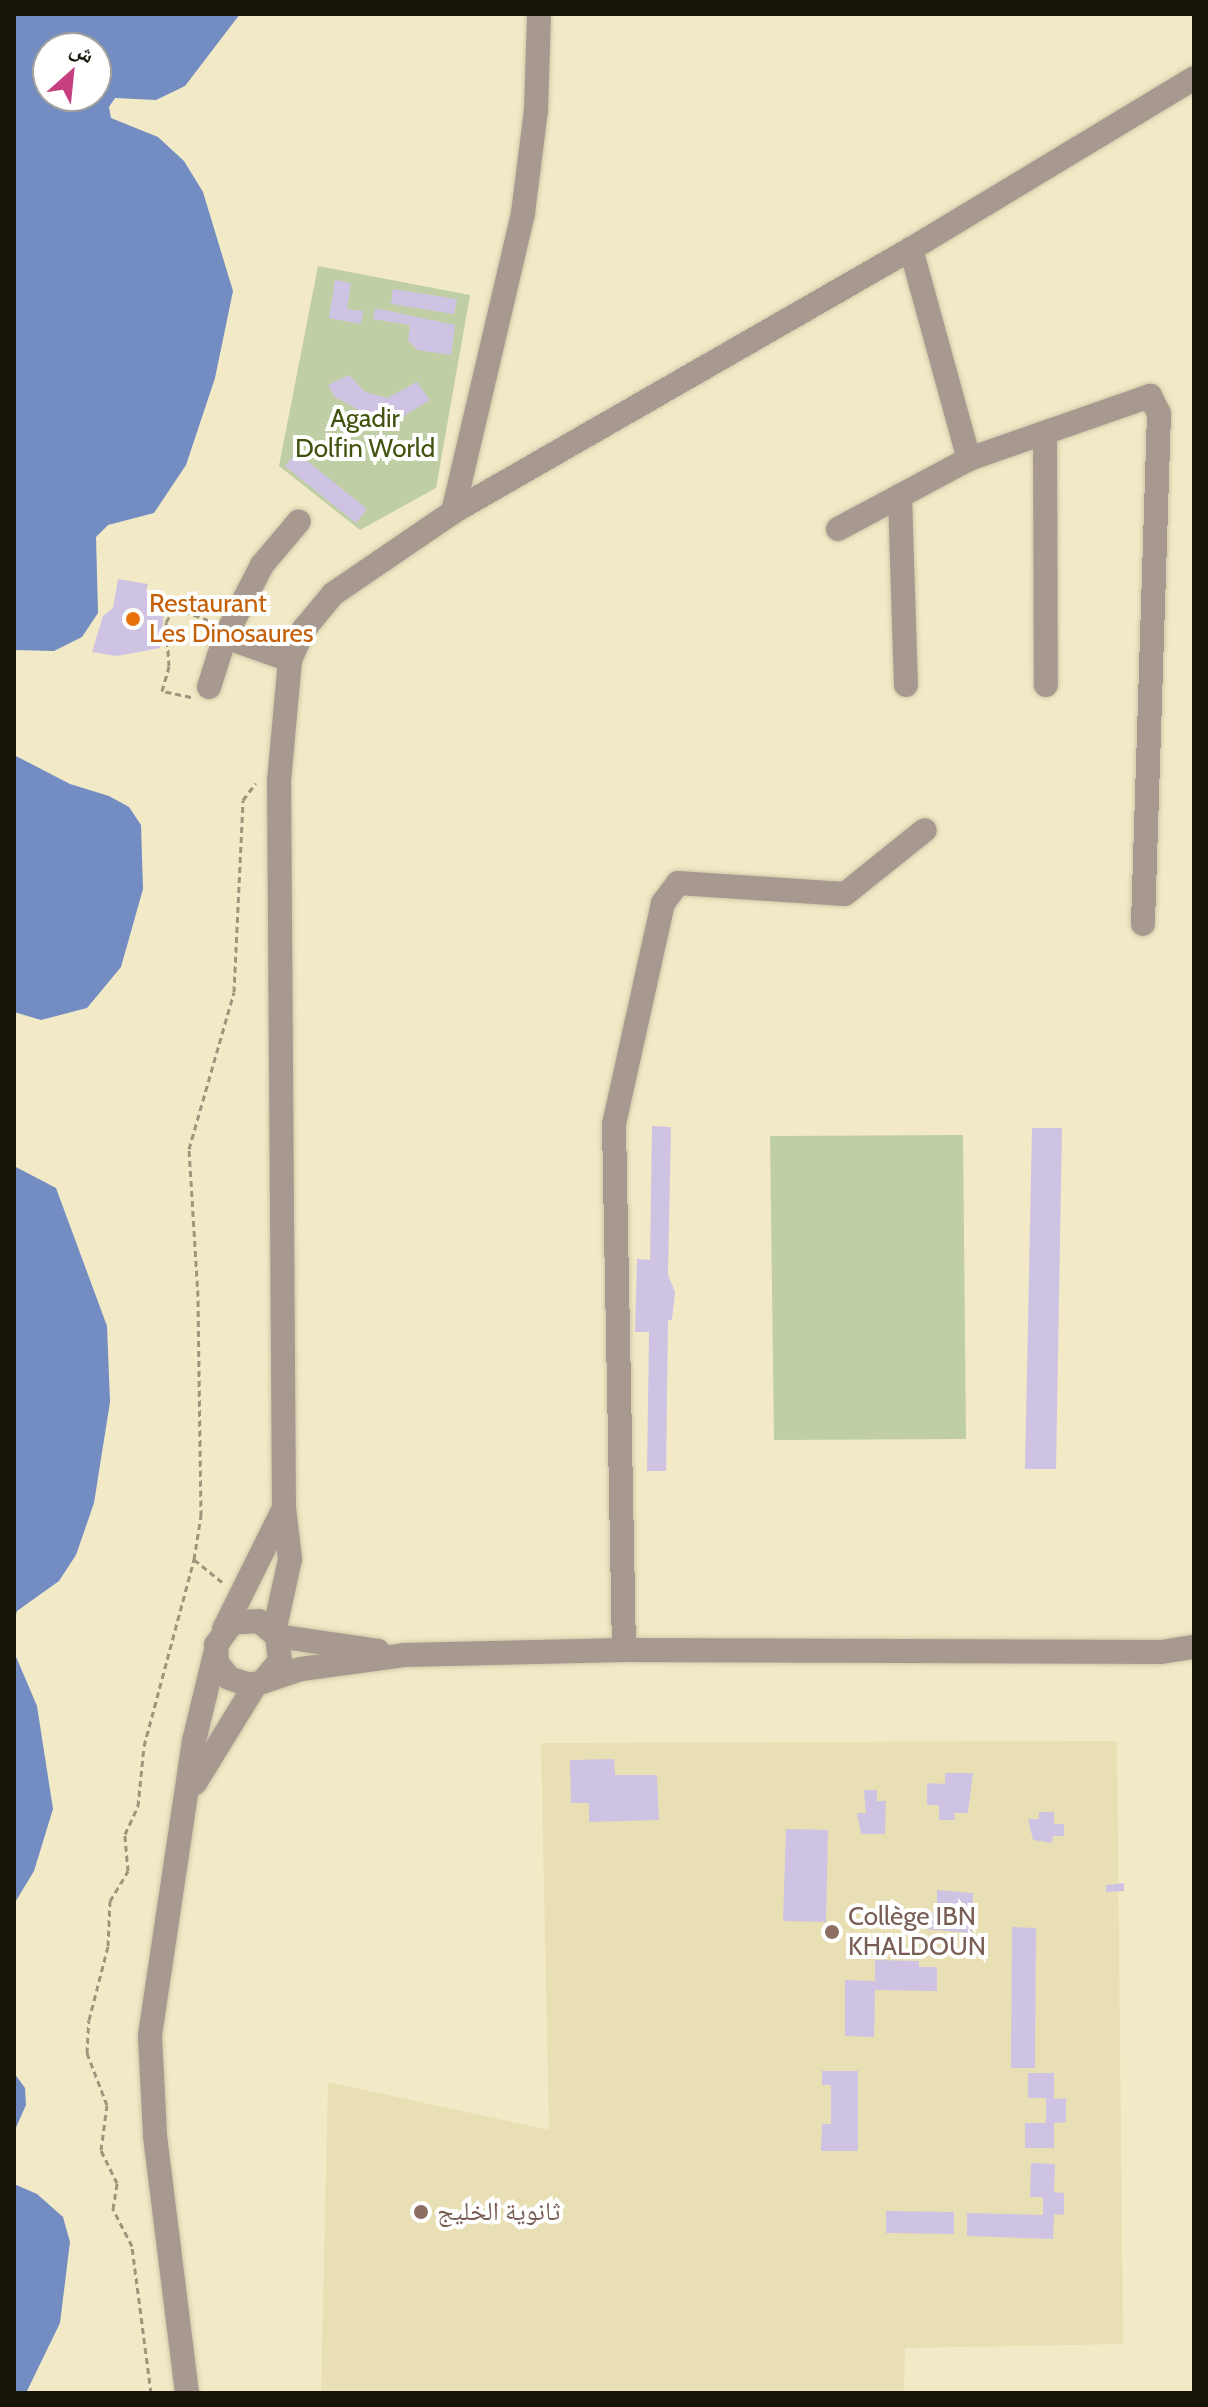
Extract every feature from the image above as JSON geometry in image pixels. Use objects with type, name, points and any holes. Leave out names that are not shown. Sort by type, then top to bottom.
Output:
[{"type":"street","points":[[453,512],[523,213],[536,110],[539,14]]},
{"type":"street","points":[[190,1793],[260,1682],[280,1661],[276,1634],[289,1579],[284,1508],[279,781],[290,660],[304,629],[333,594],[453,512],[1183,93],[1194,78]]},
{"type":"street","points":[[911,249],[969,459]]},
{"type":"street","points":[[838,529],[969,459],[1150,396],[1159,414],[1143,924]]},
{"type":"street","points":[[1045,433],[1046,685]]},
{"type":"street","points":[[900,496],[906,685]]},
{"type":"street","points":[[209,687],[228,633],[262,565],[299,521]]},
{"type":"street","points":[[228,633],[290,660]]},
{"type":"street","points":[[624,1650],[614,1124],[663,903],[678,883],[845,894],[925,830]]},
{"type":"street","points":[[187,2393],[155,2135],[150,2035],[168,1901],[190,1793],[194,1741],[215,1654],[224,1629],[284,1508]]},
{"type":"street","points":[[224,1629],[250,1619],[276,1634],[404,1655]]},
{"type":"street","points":[[215,1654],[229,1678],[260,1682],[301,1669],[404,1655],[624,1650],[1161,1652],[1194,1647]]},
{"type":"street","points":[[1161,1652],[1194,1664]]},
{"type":"path","points":[[209,687],[186,698],[162,691],[169,666],[168,615],[182,609],[228,633]]},
{"type":"path","points":[[151,2393],[132,2246],[113,2209],[117,2183],[101,2150],[107,2105],[87,2053],[89,2020],[108,1946],[110,1901],[128,1871],[125,1834],[138,1806],[144,1746],[194,1559],[200,1484],[189,1149],[234,992],[243,800],[253,784],[279,781]]},
{"type":"path","points":[[194,1559],[231,1589]]},
{"type":"shaded area","name":"Collège IBN KHALDOUN","points":[[1117,1741],[1123,2344],[905,2348],[904,2393],[321,2393],[328,2082],[549,2130],[541,1743]]},
{"type":"green space","name":"Agadir Dolfin World","points":[[318,266],[470,295],[436,488],[360,530],[279,466]]},
{"type":"green space","points":[[963,1135],[966,1439],[774,1440],[770,1136]]},
{"type":"water","points":[[14,14],[240,14],[185,86],[156,100],[115,98],[112,102],[112,32],[32,32],[32,112],[110,112],[111,118],[158,137],[184,161],[203,192],[233,291],[215,378],[186,465],[154,513],[108,525],[96,537],[98,613],[82,637],[54,651],[14,650]]},
{"type":"water","points":[[14,755],[70,784],[109,796],[129,807],[141,825],[143,889],[121,967],[87,1008],[41,1020],[14,1012]]},
{"type":"water","points":[[14,1166],[56,1188],[107,1326],[110,1402],[94,1503],[76,1555],[59,1581],[17,1611],[14,1622]]},
{"type":"water","points":[[14,1652],[37,1706],[53,1809],[34,1871],[14,1904]]},
{"type":"water","points":[[14,2073],[25,2088],[26,2105],[14,2132]]},
{"type":"water","points":[[14,2184],[37,2194],[63,2217],[70,2242],[60,2323],[26,2393],[14,2393]]},
{"type":"building","points":[[335,280],[351,283],[347,309],[363,311],[361,324],[329,318]]},
{"type":"building","points":[[393,289],[457,299],[454,314],[391,304]]},
{"type":"building","points":[[375,308],[455,325],[451,355],[417,350],[408,340],[410,325],[373,319]]},
{"type":"building","points":[[349,375],[365,392],[387,398],[417,382],[430,400],[402,417],[375,419],[335,397],[328,385]]},
{"type":"building","points":[[296,452],[367,509],[356,523],[285,466]]},
{"type":"building","name":"Restaurant Les Dinosaures","points":[[118,579],[148,584],[146,591],[166,595],[160,648],[117,656],[92,652],[103,616],[113,608]]},
{"type":"building","points":[[652,1126],[671,1127],[668,1275],[675,1292],[672,1320],[668,1320],[666,1471],[647,1471],[649,1332],[635,1332],[637,1259],[650,1260]]},
{"type":"building","points":[[1032,1128],[1062,1128],[1056,1469],[1025,1469]]},
{"type":"building","points":[[614,1759],[615,1775],[657,1775],[659,1820],[589,1822],[589,1803],[571,1803],[570,1760]]},
{"type":"building","points":[[945,1773],[973,1773],[968,1813],[954,1813],[955,1820],[939,1820],[939,1805],[927,1805],[927,1783],[945,1784]]},
{"type":"building","points":[[864,1790],[877,1790],[877,1801],[886,1801],[885,1834],[861,1834],[857,1813],[866,1813]]},
{"type":"building","points":[[1039,1812],[1054,1812],[1054,1824],[1064,1824],[1064,1836],[1053,1836],[1052,1843],[1033,1840],[1028,1819],[1039,1819]]},
{"type":"building","points":[[786,1829],[828,1830],[826,1922],[783,1921]]},
{"type":"building","points":[[1124,1883],[1124,1891],[1106,1892],[1106,1885]]},
{"type":"building","points":[[937,1890],[973,1893],[972,1933],[923,1929],[923,1912],[937,1913]]},
{"type":"building","points":[[1012,1927],[1036,1928],[1035,2068],[1011,2068]]},
{"type":"building","points":[[875,1960],[919,1961],[919,1967],[937,1967],[937,1991],[875,1990],[874,2037],[845,2036],[845,1980],[875,1981]]},
{"type":"building","points":[[822,2071],[858,2071],[858,2151],[821,2151],[822,2124],[831,2124],[831,2085],[822,2085]]},
{"type":"building","points":[[1028,2073],[1054,2073],[1054,2099],[1066,2098],[1066,2122],[1054,2123],[1054,2148],[1025,2148],[1025,2123],[1046,2123],[1046,2098],[1028,2098]]},
{"type":"building","points":[[1031,2163],[1055,2164],[1054,2192],[1064,2193],[1064,2215],[1054,2214],[1053,2239],[967,2236],[967,2213],[1043,2215],[1043,2197],[1030,2197]]},
{"type":"building","points":[[886,2211],[954,2212],[954,2234],[886,2233]]},
{"type":"place","name":"Restaurant Les Dinosaures","points":[[133,619]]},
{"type":"place","name":"Collège IBN KHALDOUN","points":[[832,1932]]},
{"type":"place","name":"ثانوية الخليج","points":[[421,2212]]}]
